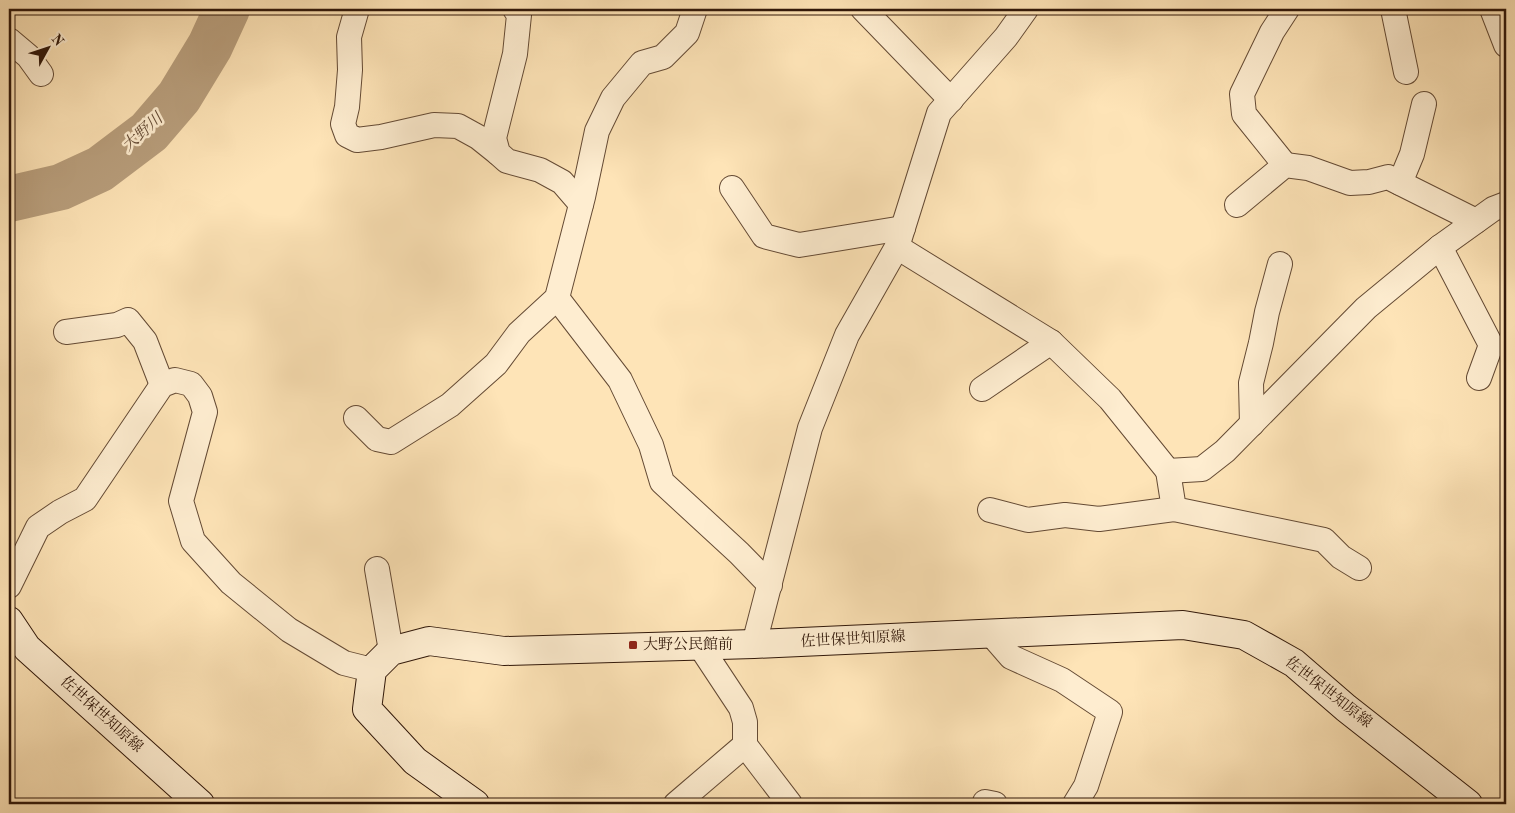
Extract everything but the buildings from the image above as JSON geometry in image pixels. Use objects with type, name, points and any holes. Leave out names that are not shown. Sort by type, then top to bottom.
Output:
[{"type":"main road","name":"佐世保世知原線","points":[[9,621],[27,648],[200,804]]},
{"type":"main road","name":"佐世保世知原線","points":[[391,651],[429,641],[504,651],[754,644],[1183,625],[1244,635],[1294,663],[1346,708],[1468,804]]},
{"type":"main road","points":[[391,651],[372,670],[367,709],[415,761],[475,804]]},
{"type":"street","points":[[356,9],[348,37],[350,70],[347,107],[343,124],[346,135],[357,140],[381,137],[434,125],[458,126],[478,137],[508,161],[540,170],[562,182],[581,204]]},
{"type":"street","points":[[356,418],[378,439],[392,442],[450,405],[496,364],[519,333],[557,298],[597,131],[613,98],[642,63],[663,56],[686,33],[695,9]]},
{"type":"street","points":[[754,644],[810,428],[847,335],[900,238],[939,113],[1006,37],[1026,9]]},
{"type":"street","points":[[1285,166],[1244,114],[1242,94],[1272,32],[1287,9]]},
{"type":"street","points":[[1393,9],[1406,72]]},
{"type":"street","points":[[1492,9],[1506,45]]},
{"type":"street","points":[[867,10],[951,100]]},
{"type":"street","points":[[498,153],[494,138],[515,54],[521,11]]},
{"type":"street","points":[[9,40],[28,56],[41,74]]},
{"type":"street","points":[[1400,183],[1412,154],[1424,104]]},
{"type":"street","points":[[1236,205],[1285,166],[1308,168],[1350,183],[1369,182],[1388,177],[1476,221]]},
{"type":"street","points":[[732,188],[764,236],[799,245],[900,238],[1051,342],[1110,399],[1168,471],[1174,509]]},
{"type":"street","points":[[1168,471],[1202,469],[1225,451],[1366,308],[1440,247],[1493,209],[1506,204]]},
{"type":"street","points":[[1440,247],[1491,345],[1479,378]]},
{"type":"street","points":[[1252,424],[1251,383],[1280,264]]},
{"type":"street","points":[[557,298],[620,380],[651,445],[662,482],[739,553],[770,585]]},
{"type":"street","points":[[66,332],[117,325],[128,320],[145,341],[162,385]]},
{"type":"street","points":[[982,389],[1051,342]]},
{"type":"street","points":[[9,586],[38,527],[60,512],[85,499],[162,385],[175,380],[191,384],[200,396],[205,412],[182,502],[194,540],[231,583],[289,630],[344,663],[372,670]]},
{"type":"street","points":[[990,510],[1028,520],[1065,515],[1099,519],[1174,509],[1324,540],[1341,557],[1359,568]]},
{"type":"street","points":[[377,569],[391,651]]},
{"type":"street","points":[[991,634],[1011,657],[1062,680],[1110,712],[1086,786],[1075,804]]},
{"type":"street","points":[[700,646],[741,708],[746,722],[745,745],[790,804]]},
{"type":"street","points":[[676,804],[745,745]]},
{"type":"waterway","name":"大野川","points":[[9,199],[61,187],[100,169],[149,132],[179,97],[210,46],[227,9]]},
{"type":"place","name":"大野公民館前","points":[[633,645]]}]
